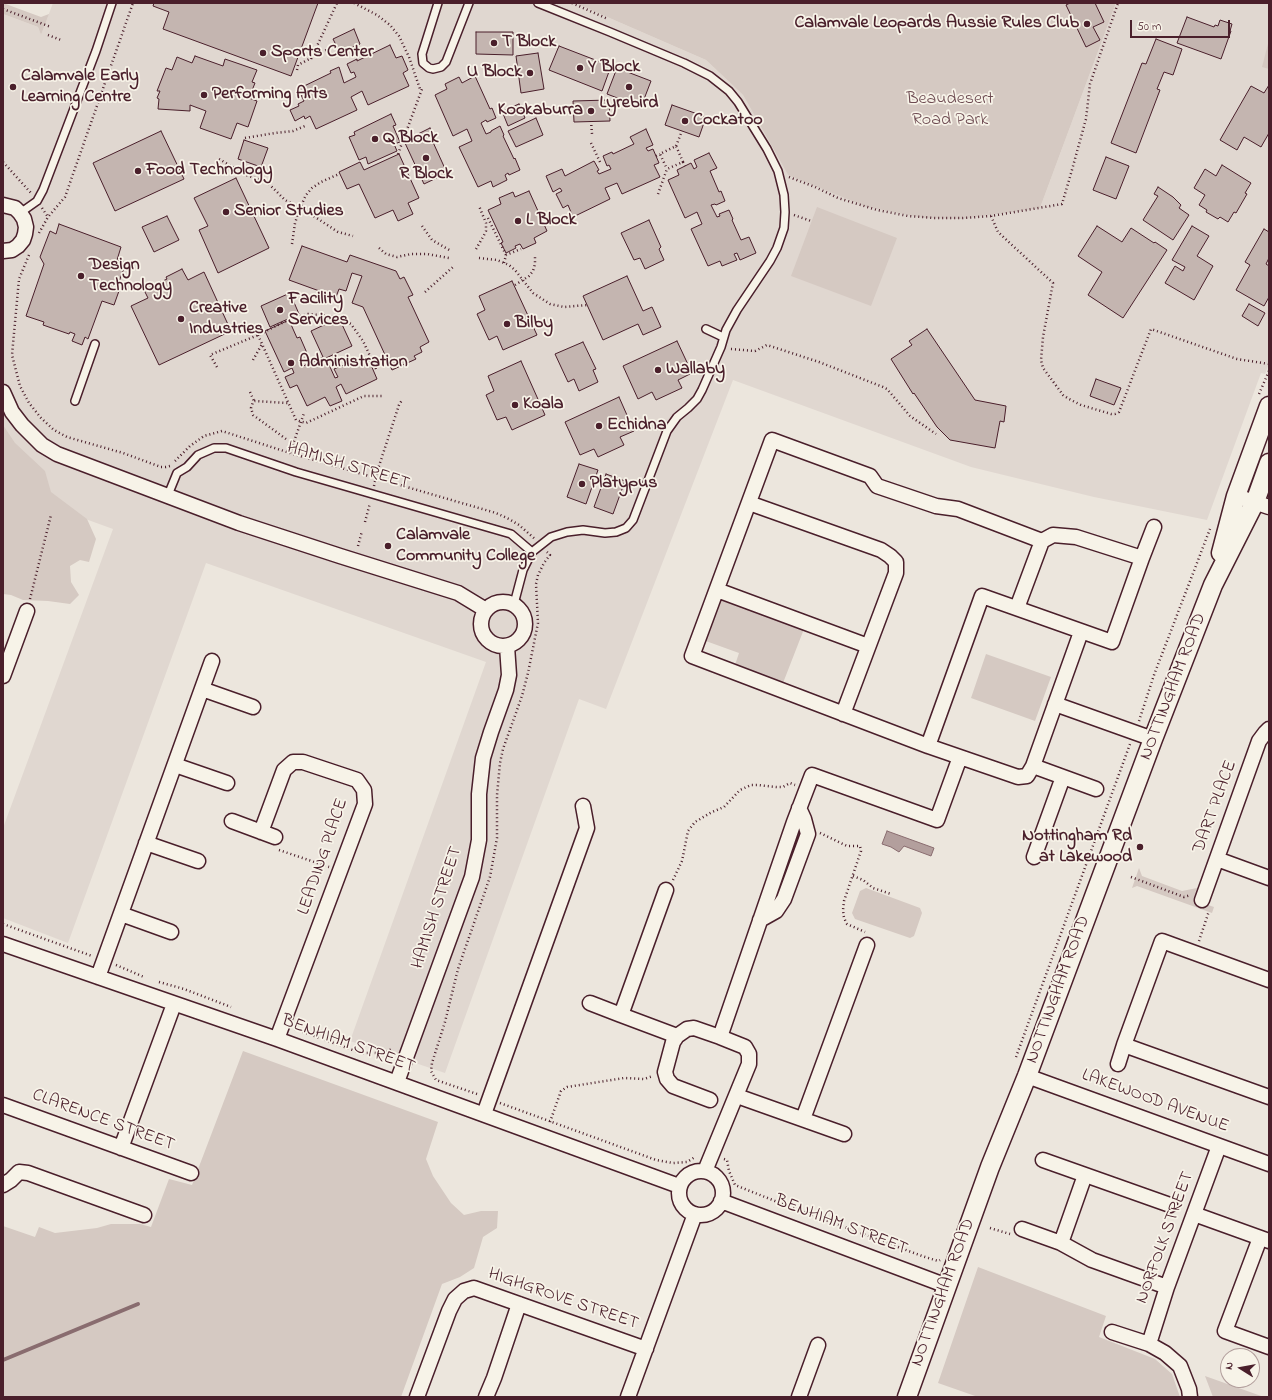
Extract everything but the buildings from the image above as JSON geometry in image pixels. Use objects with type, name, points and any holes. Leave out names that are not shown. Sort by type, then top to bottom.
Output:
[{"type":"street","points":[[3,205],[15,208],[24,219],[26,226],[23,240],[18,246],[12,250],[3,251]]},
{"type":"street","points":[[3,392],[12,412],[22,425],[42,445],[57,454],[239,523],[304,545],[458,592],[486,610]]},
{"type":"street","name":"NOTTINGHAM ROAD","points":[[907,1397],[990,1166],[1027,1076],[1067,966],[1213,585],[1236,496],[1263,403]]},
{"type":"street","points":[[1042,541],[958,509],[936,506],[877,486],[870,476],[772,440],[750,503],[692,656],[928,746],[1018,777],[1027,776],[1033,766],[1081,632]]},
{"type":"street","name":"NOTTINGHAM ROAD","points":[[1213,585],[1262,505],[1269,463]]},
{"type":"street","points":[[1236,496],[1262,505]]},
{"type":"street","points":[[750,503],[881,550],[896,562],[896,573],[843,714]]},
{"type":"street","points":[[928,746],[982,596],[1112,642],[1154,527]]},
{"type":"street","points":[[1017,608],[1042,541],[1053,535],[1076,537],[1142,558]]},
{"type":"street","points":[[717,590],[868,646]]},
{"type":"street","points":[[501,601],[514,604],[524,614],[526,620],[524,634],[514,644],[507,646],[499,646],[492,643],[482,632],[482,616],[486,610],[495,603],[501,601]]},
{"type":"street","points":[[3,676],[26,611]]},
{"type":"street","name":"HAMISH STREET","points":[[397,1082],[472,877],[479,840],[479,794],[484,758],[490,732],[506,690],[509,675],[507,646]]},
{"type":"street","points":[[98,977],[212,661]]},
{"type":"street","points":[[202,689],[253,707]]},
{"type":"street","points":[[1055,704],[1153,739]]},
{"type":"street","name":"DART PLACE","points":[[1202,900],[1259,741],[1269,729]]},
{"type":"street","points":[[720,1037],[799,808],[812,775],[937,820],[960,757]]},
{"type":"street","name":"LEADING PLACE","points":[[262,832],[284,770],[293,762],[303,762],[357,780],[364,790],[365,804],[277,1039]]},
{"type":"street","points":[[175,765],[227,783]]},
{"type":"street","points":[[1033,766],[1096,789]]},
{"type":"street","points":[[1034,857],[1063,777]]},
{"type":"street","points":[[484,1114],[587,828],[583,806]]},
{"type":"street","points":[[760,920],[776,911],[784,899],[808,834],[807,827],[799,808]]},
{"type":"street","points":[[232,821],[275,836]]},
{"type":"street","points":[[146,843],[198,861]]},
{"type":"street","points":[[1217,859],[1269,878]]},
{"type":"street","points":[[621,1015],[666,890]]},
{"type":"street","points":[[121,914],[171,932]]},
{"type":"street","points":[[1118,1064],[1162,941],[1269,980]]},
{"type":"street","name":"BENHIAM STREET","points":[[3,944],[277,1039],[680,1186]]},
{"type":"street","points":[[803,1119],[867,945]]},
{"type":"street","points":[[590,1003],[677,1036]]},
{"type":"street","points":[[121,1148],[174,1004]]},
{"type":"street","points":[[705,1171],[737,1096],[749,1064],[749,1054],[745,1047],[694,1028],[687,1029],[677,1036],[673,1042],[664,1072],[667,1079],[673,1086],[710,1100]]},
{"type":"street","points":[[1124,1045],[1269,1097]]},
{"type":"street","name":"LAKEWOOD AVENUE","points":[[1027,1076],[1269,1164]]},
{"type":"street","points":[[737,1096],[844,1134]]},
{"type":"street","name":"CLARENCE STREET","points":[[3,1105],[191,1173]]},
{"type":"street","name":"NORFOLK STREET","points":[[1149,1344],[1167,1287],[1219,1146]]},
{"type":"street","points":[[1043,1160],[1170,1205]]},
{"type":"street","points":[[705,1171],[718,1179],[723,1193],[721,1201],[714,1211],[701,1215],[689,1212],[681,1203],[679,1198],[680,1186],[682,1180],[692,1172],[705,1171]]},
{"type":"street","points":[[3,1185],[19,1172],[28,1173],[144,1215]]},
{"type":"street","points":[[1061,1243],[1085,1175]]},
{"type":"street","name":"BENHIAM STREET","points":[[721,1201],[947,1286]]},
{"type":"street","points":[[628,1397],[695,1214]]},
{"type":"street","points":[[1194,1214],[1264,1239],[1225,1331],[1269,1347]]},
{"type":"street","points":[[1022,1229],[1061,1243],[1092,1260],[1167,1287]]},
{"type":"street","name":"HIGHGROVE STREET","points":[[417,1397],[449,1311],[455,1299],[464,1291],[474,1288],[646,1349]]},
{"type":"street","points":[[486,1397],[519,1304]]},
{"type":"street","points":[[1112,1332],[1149,1344],[1165,1352],[1180,1366],[1189,1389],[1190,1397]]},
{"type":"street","points":[[799,1397],[818,1345]]},
{"type":"lane","points":[[20,213],[37,202],[43,190],[93,58],[112,3]]},
{"type":"lane","points":[[438,3],[422,54],[423,63],[429,68],[433,69],[441,68],[446,62],[469,3]]},
{"type":"lane","points":[[514,604],[523,570],[532,552],[551,537],[566,532],[583,530],[605,533],[616,532],[626,528],[633,520],[667,431],[677,417],[688,408],[702,390],[726,330],[737,310],[777,248],[784,228],[785,212],[784,195],[778,171],[738,102],[729,92],[710,76],[684,63],[538,3]]},
{"type":"lane","points":[[706,329],[724,337]]},
{"type":"lane","points":[[75,401],[95,344]]},
{"type":"lane","name":"HAMISH STREET","points":[[168,495],[177,473],[187,467],[198,455],[214,448],[226,448],[319,479],[511,534],[532,552]]},
{"type":"path","points":[[37,238],[48,217],[64,197],[133,3]]},
{"type":"path","points":[[311,58],[337,3]]},
{"type":"path","points":[[354,3],[377,15],[390,25],[400,36],[421,89],[398,154]]},
{"type":"path","points":[[572,3],[614,22]]},
{"type":"path","points":[[788,183],[787,177],[838,198],[877,210],[908,216],[963,218],[991,216],[1062,204],[1086,119],[1090,84],[1118,3]]},
{"type":"path","points":[[3,9],[51,27]]},
{"type":"path","points":[[48,35],[61,40]]},
{"type":"path","points":[[297,70],[298,65],[334,46]]},
{"type":"path","points":[[591,121],[592,134]]},
{"type":"path","points":[[245,138],[293,131],[305,126]]},
{"type":"path","points":[[656,156],[676,146],[682,131]]},
{"type":"path","points":[[591,143],[600,162]]},
{"type":"path","points":[[676,146],[685,166]]},
{"type":"path","points":[[658,194],[667,169],[660,154]]},
{"type":"path","points":[[219,159],[246,175],[267,182],[285,200],[338,232],[353,236]]},
{"type":"path","points":[[3,162],[30,192]]},
{"type":"path","points":[[667,169],[683,162]]},
{"type":"path","points":[[292,244],[300,208],[306,195],[312,188],[340,174]]},
{"type":"path","points":[[476,249],[486,231],[486,223],[479,206]]},
{"type":"path","points":[[792,209],[792,219]]},
{"type":"path","points":[[43,210],[48,217]]},
{"type":"path","points":[[792,215],[812,221]]},
{"type":"path","points":[[991,216],[998,232],[1053,283],[1043,337],[1041,360],[1043,368],[1063,395],[1068,399],[1081,405],[1110,414],[1119,412],[1151,329],[1237,360],[1269,364]]},
{"type":"path","points":[[488,218],[506,255],[504,263]]},
{"type":"path","points":[[422,226],[432,240],[451,251]]},
{"type":"path","points":[[379,248],[386,254],[397,257],[411,254],[427,254],[450,258]]},
{"type":"path","points":[[506,255],[521,249]]},
{"type":"path","points":[[31,250],[19,279],[12,355],[20,386],[29,403],[41,418],[54,430],[78,441],[123,453],[161,467],[171,466],[190,446],[204,436],[222,431],[290,453],[496,513],[519,525],[537,540]]},
{"type":"path","points":[[515,286],[533,271],[535,255]]},
{"type":"path","points":[[480,258],[497,260],[515,270],[533,293],[550,304],[564,307],[587,304]]},
{"type":"path","points":[[425,292],[453,267]]},
{"type":"path","points":[[217,367],[210,355],[302,314],[315,314],[339,317],[351,324],[360,334],[377,371]]},
{"type":"path","points":[[258,334],[296,420],[306,423],[364,396],[384,396]]},
{"type":"path","points":[[731,343],[729,349],[750,351],[755,351],[767,345],[820,362],[883,387],[887,389],[910,416],[936,434]]},
{"type":"path","points":[[253,360],[262,344]]},
{"type":"path","points":[[1263,403],[1269,371]]},
{"type":"path","points":[[250,392],[254,402],[251,408],[253,415],[286,439]]},
{"type":"path","points":[[376,478],[399,405],[402,400]]},
{"type":"path","points":[[254,402],[288,403]]},
{"type":"path","points":[[290,453],[304,413]]},
{"type":"path","points":[[365,522],[371,499]]},
{"type":"path","points":[[26,611],[50,515]]},
{"type":"path","points":[[1014,1062],[1135,732],[1154,675],[1211,526]]},
{"type":"path","points":[[358,546],[362,531]]},
{"type":"path","points":[[546,551],[550,556],[544,563],[538,575],[536,584],[538,623],[528,674],[522,696],[503,749],[500,764],[497,795],[497,838],[490,877],[458,969],[445,1022],[432,1063],[431,1071],[436,1080],[661,1161],[673,1163],[687,1162],[695,1158],[700,1151],[727,1160],[729,1171],[735,1184],[775,1201],[922,1256],[938,1261],[941,1258]]},
{"type":"path","points":[[666,890],[682,861],[688,831],[695,822],[724,807],[740,790],[751,785],[758,784],[783,787],[790,783],[807,789]]},
{"type":"path","points":[[807,827],[847,846],[860,846],[861,852],[844,901],[843,910],[844,918],[847,924],[868,934],[867,945]]},
{"type":"path","points":[[275,836],[270,847],[340,871]]},
{"type":"path","points":[[853,876],[863,880],[873,888],[891,894]]},
{"type":"path","points":[[1132,877],[1184,897],[1194,894],[1198,895],[1202,900],[1212,903],[1195,953]]},
{"type":"path","points":[[3,924],[104,961],[145,978]]},
{"type":"path","points":[[158,982],[184,989],[232,1008]]},
{"type":"path","points":[[283,1025],[361,1053],[385,1053],[393,1048]]},
{"type":"path","points":[[550,1122],[561,1091],[567,1087],[624,1078],[644,1079],[664,1072]]},
{"type":"path","points":[[990,1228],[1009,1234],[1022,1229]]},
{"type":"shaded area","name":"Calamvale Community College","points":[[53,3],[575,3],[706,60],[743,95],[788,175],[1040,208],[1116,3],[1269,3],[1269,363],[1265,374],[1261,373],[1207,520],[1094,497],[971,467],[733,380],[606,709],[579,699],[445,1073],[350,1041],[486,662],[206,563],[68,943],[3,918],[3,828],[113,529],[3,489],[3,14],[38,27],[41,35]]},
{"type":"shaded area","points":[[887,831],[934,848],[931,856],[904,846],[899,852],[882,844]]},
{"type":"green space","points":[[3,3],[41,17],[49,14],[41,35],[38,27],[3,14]]},
{"type":"green space","name":"Beaudesert Road Park","points":[[575,3],[1116,3],[1040,208],[961,219],[924,218],[867,207],[788,175],[743,95],[706,60]]},
{"type":"green space","points":[[1269,40],[1269,69],[1262,67]]},
{"type":"green space","points":[[817,207],[897,238],[871,306],[791,276]]},
{"type":"green space","points":[[3,425],[15,443],[45,471],[51,492],[87,519],[96,539],[89,562],[80,560],[70,566],[71,582],[79,595],[70,604],[23,600],[11,595],[3,594]]},
{"type":"green space","points":[[718,598],[804,629],[783,683],[735,665],[739,653],[703,640]]},
{"type":"green space","points":[[986,654],[1051,677],[1035,721],[971,698]]},
{"type":"green space","points":[[1139,868],[1142,876],[1182,891],[1197,888],[1193,900],[1214,907],[1212,913],[1137,886],[1132,888]]},
{"type":"green space","points":[[866,888],[920,908],[922,913],[914,936],[910,938],[855,919],[852,913],[860,891]]},
{"type":"green space","points":[[243,1051],[438,1122],[426,1159],[433,1176],[451,1203],[464,1215],[481,1211],[498,1211],[497,1228],[483,1237],[474,1268],[460,1277],[442,1284],[401,1397],[3,1397],[3,1226],[35,1237],[39,1227],[55,1233],[97,1228],[111,1224],[140,1224],[151,1227],[169,1179],[192,1185]]},
{"type":"green space","points":[[978,1267],[1106,1316],[1099,1337],[1155,1359],[1172,1374],[1180,1397],[978,1397],[938,1383]]},
{"type":"green space","points":[[1205,1376],[1220,1381],[1220,1388],[1239,1388],[1264,1397],[1213,1397]]},
{"type":"waterway","points":[[3,1360],[138,1304]]},
{"type":"place","name":"Calamvale Leopards Aussie Rules Club","points":[[1087,24]]},
{"type":"place","name":"T Block","points":[[494,43]]},
{"type":"place","name":"Sports Center","points":[[263,53]]},
{"type":"place","name":"Y Block","points":[[580,68]]},
{"type":"place","name":"U Block","points":[[530,73]]},
{"type":"place","name":"Calamvale Early Learning Centre","points":[[13,87]]},
{"type":"place","name":"Lyrebird","points":[[629,87]]},
{"type":"place","name":"Performing Arts","points":[[204,95]]},
{"type":"place","name":"Kookaburra","points":[[591,111]]},
{"type":"place","name":"Cockatoo","points":[[685,121]]},
{"type":"place","name":"Q Block","points":[[375,139]]},
{"type":"place","name":"R Block","points":[[426,158]]},
{"type":"place","name":"Food Technology","points":[[138,171]]},
{"type":"place","name":"Senior Studies","points":[[226,212]]},
{"type":"place","name":"L Block","points":[[518,221]]},
{"type":"place","name":"Design Technology","points":[[81,276]]},
{"type":"place","name":"Facility Services","points":[[280,310]]},
{"type":"place","name":"Creative Industries","points":[[181,319]]},
{"type":"place","name":"Bilby","points":[[507,324]]},
{"type":"place","name":"Administration","points":[[291,363]]},
{"type":"place","name":"Wallaby","points":[[658,370]]},
{"type":"place","name":"Koala","points":[[515,405]]},
{"type":"place","name":"Echidna","points":[[599,426]]},
{"type":"place","name":"Platypus","points":[[582,484]]},
{"type":"place","name":"Calamvale Community College","points":[[388,546]]},
{"type":"place","name":"Nottingham Rd at Lakewood","points":[[1140,847]]}]
